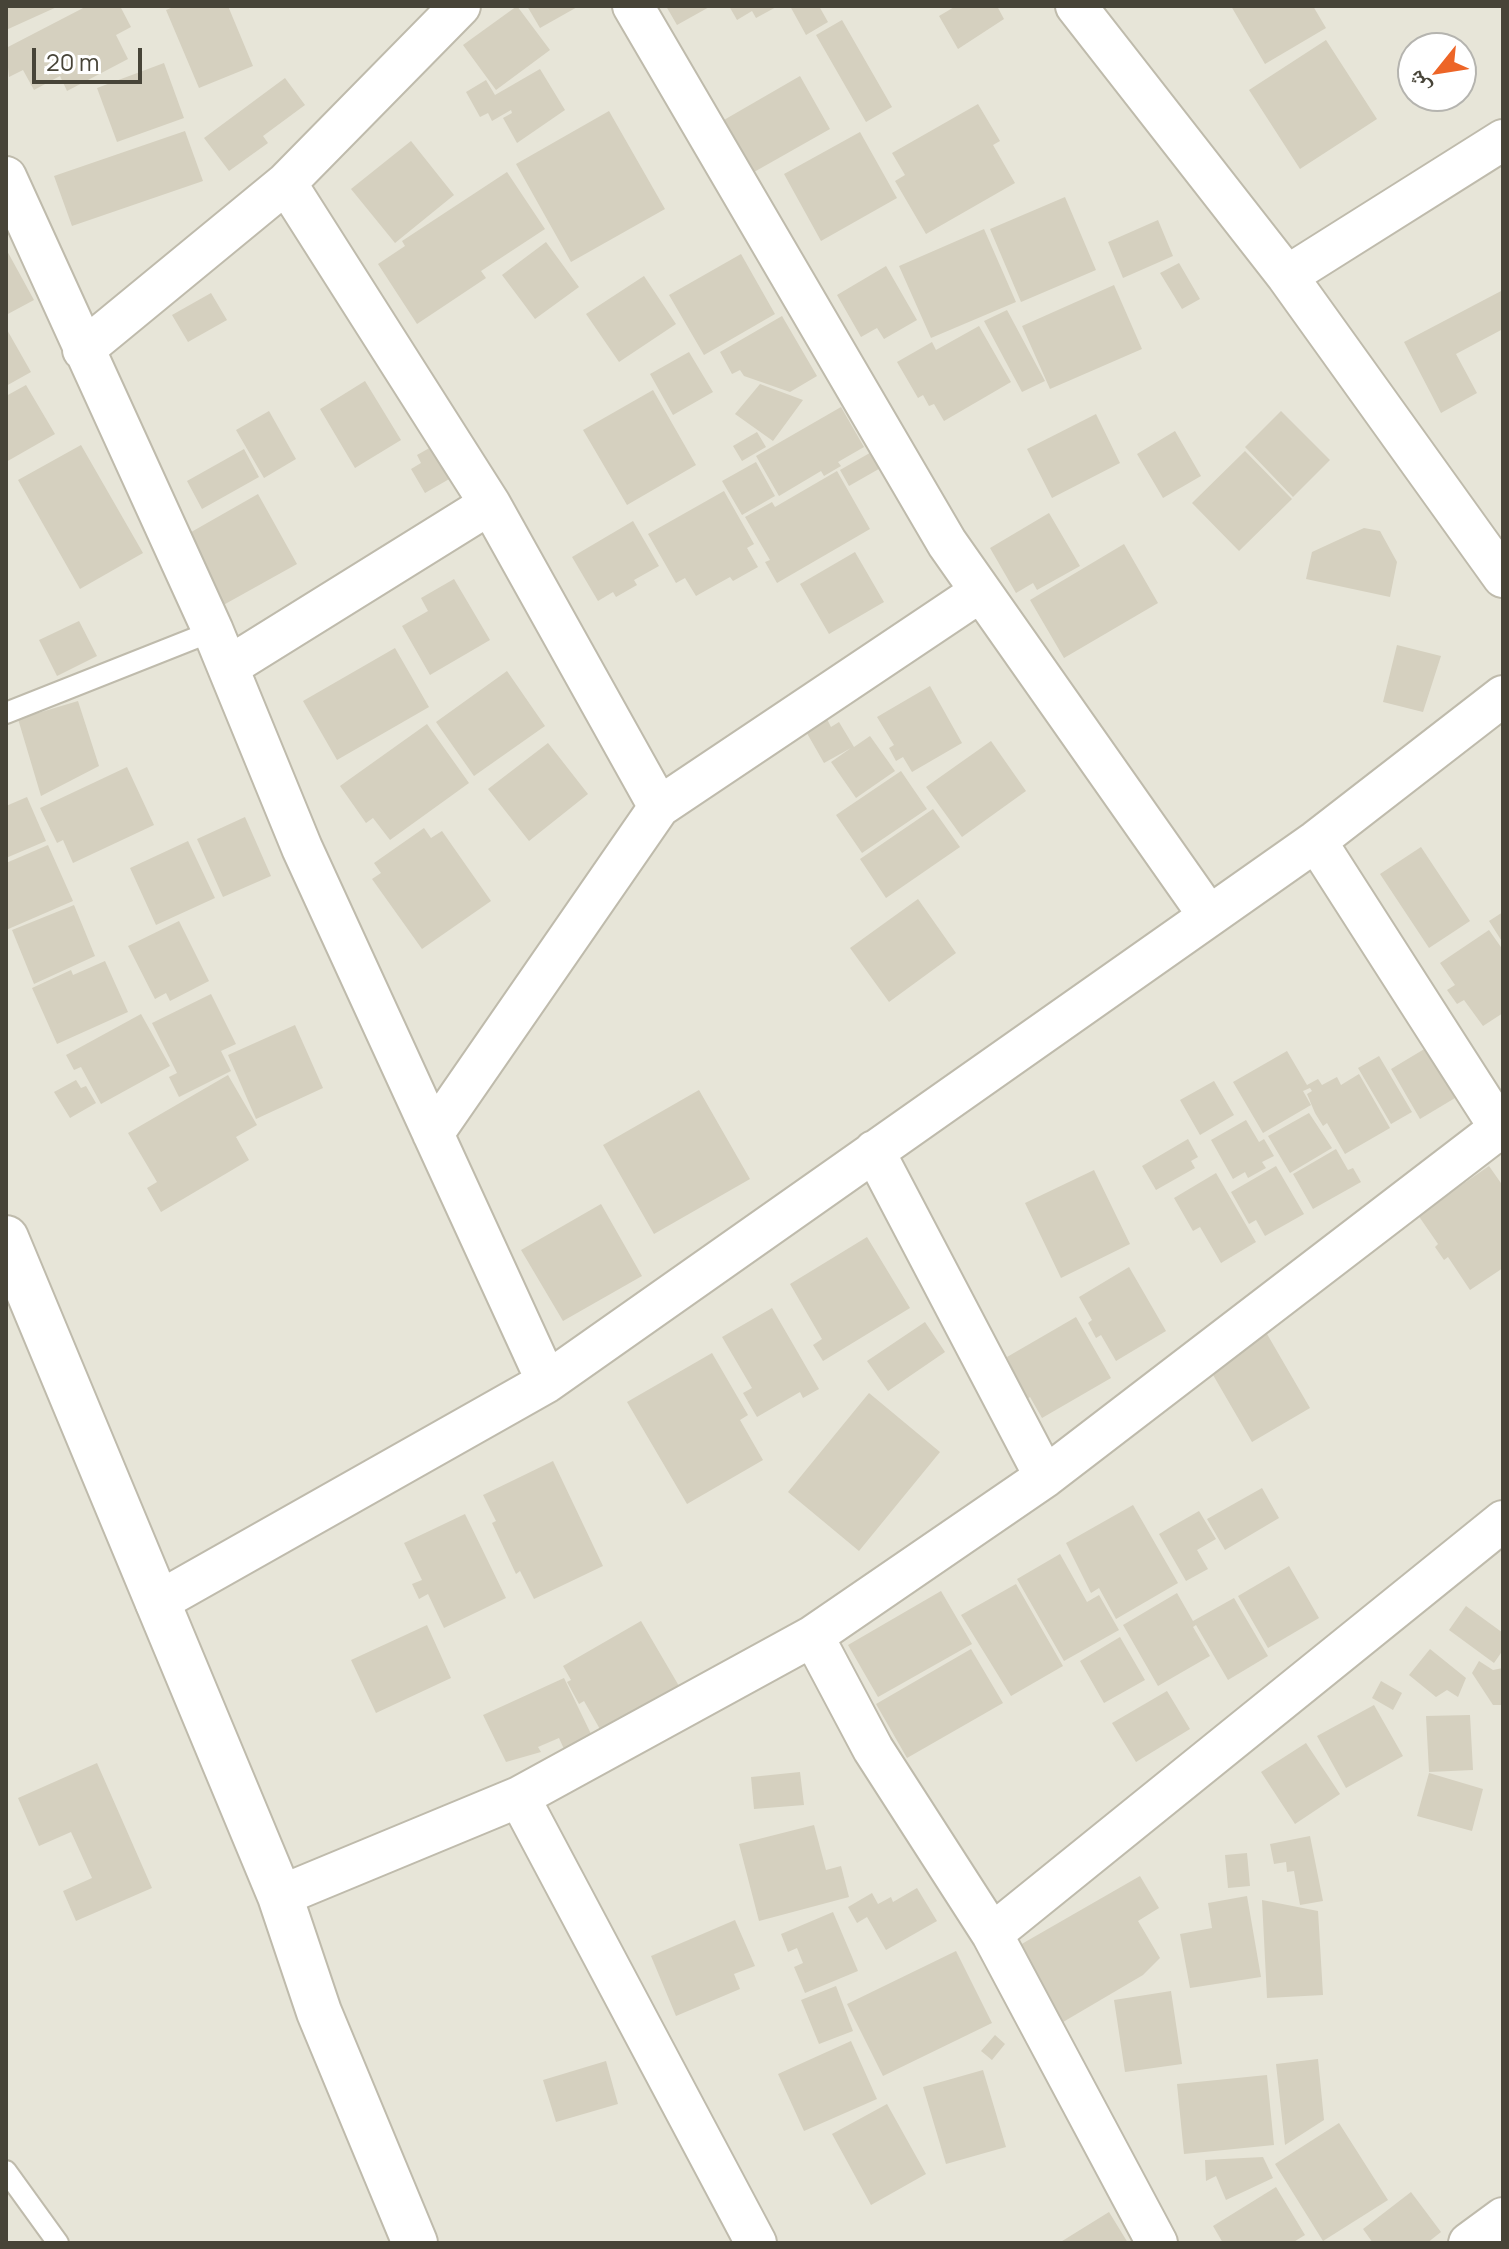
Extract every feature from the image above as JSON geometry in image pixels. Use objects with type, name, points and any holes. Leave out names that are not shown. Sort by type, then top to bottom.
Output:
[{"type":"street","points":[[83,350],[286,183],[460,6]]},
{"type":"street","points":[[633,6],[939,529],[980,592],[1209,916]]},
{"type":"street","points":[[1076,6],[1287,276],[1503,577]]},
{"type":"street","points":[[1287,276],[1503,140]]},
{"type":"street","points":[[6,177],[220,649],[302,848],[547,1382]]},
{"type":"street","points":[[286,183],[490,504],[659,807]]},
{"type":"street","points":[[220,649],[490,504]]},
{"type":"street","points":[[433,1134],[659,807],[980,592]]},
{"type":"street","points":[[156,1603],[547,1382],[1316,841],[1503,696]]},
{"type":"street","points":[[280,1896],[519,1797],[813,1636],[1045,1477],[1501,1130],[1316,841]]},
{"type":"street","points":[[874,1151],[1045,1477]]},
{"type":"street","points":[[6,1238],[280,1896],[319,2012],[415,2243]]},
{"type":"street","points":[[992,1934],[1503,1521]]},
{"type":"street","points":[[813,1636],[873,1749],[992,1934],[1157,2243]]},
{"type":"street","points":[[519,1797],[756,2243]]},
{"type":"street","points":[[1469,2243],[1503,2218]]},
{"type":"lane","points":[[6,713],[220,649]]},
{"type":"lane","points":[[6,2171],[58,2243]]},
{"type":"shaded area","points":[[6,6],[1503,6],[1503,2243],[6,2243]]},
{"type":"building","points":[[6,6],[59,6],[6,30]]},
{"type":"building","points":[[87,6],[120,6],[131,27],[116,35],[128,59],[67,91],[60,76],[34,90],[23,70],[9,77],[6,48]]},
{"type":"building","points":[[176,6],[228,6],[253,66],[199,88],[166,10]]},
{"type":"building","points":[[517,6],[550,50],[496,90],[463,45]]},
{"type":"building","points":[[527,6],[579,6],[540,28]]},
{"type":"building","points":[[666,6],[711,6],[677,25]]},
{"type":"building","points":[[729,6],[778,6],[756,18],[752,11],[737,20]]},
{"type":"building","points":[[790,6],[819,6],[828,22],[806,35]]},
{"type":"building","points":[[956,6],[997,6],[1004,19],[958,49],[939,16]]},
{"type":"building","points":[[1231,6],[1313,6],[1326,28],[1265,64]]},
{"type":"building","points":[[842,20],[892,107],[866,122],[816,35]]},
{"type":"building","points":[[1326,40],[1377,119],[1300,169],[1249,90]]},
{"type":"building","points":[[164,63],[184,118],[117,142],[97,88]]},
{"type":"building","points":[[540,69],[565,110],[517,143],[503,118],[512,113],[511,110],[492,121],[488,113],[480,117],[466,92],[486,80],[495,95]]},
{"type":"building","points":[[800,76],[830,129],[747,176],[717,124]]},
{"type":"building","points":[[285,78],[305,105],[263,136],[268,143],[229,171],[204,138]]},
{"type":"building","points":[[978,104],[1000,141],[993,145],[1015,183],[926,234],[895,181],[905,175],[892,153]]},
{"type":"building","points":[[609,111],[665,209],[571,262],[516,164]]},
{"type":"building","points":[[185,131],[203,181],[72,226],[54,176]]},
{"type":"building","points":[[860,132],[897,198],[821,241],[784,174]]},
{"type":"building","points":[[411,141],[454,195],[395,243],[351,189]]},
{"type":"building","points":[[507,172],[545,229],[481,271],[486,278],[417,324],[378,264],[405,246],[402,241]]},
{"type":"building","points":[[1065,197],[1096,270],[1021,302],[990,229]]},
{"type":"building","points":[[1158,220],[1173,256],[1123,278],[1108,242]]},
{"type":"building","points":[[984,229],[1016,302],[931,338],[899,266]]},
{"type":"building","points":[[546,242],[579,287],[535,319],[502,275]]},
{"type":"building","points":[[6,249],[34,300],[6,315]]},
{"type":"building","points":[[741,254],[775,314],[704,355],[669,295]]},
{"type":"building","points":[[1179,263],[1200,299],[1182,309],[1160,273]]},
{"type":"building","points":[[886,266],[917,320],[884,339],[877,328],[861,337],[837,295]]},
{"type":"building","points":[[644,276],[676,324],[619,362],[586,314]]},
{"type":"building","points":[[1114,285],[1142,349],[1050,389],[1022,326]]},
{"type":"building","points":[[1503,290],[1503,329],[1456,354],[1477,393],[1441,413],[1404,342]]},
{"type":"building","points":[[211,293],[227,320],[188,342],[172,315]]},
{"type":"building","points":[[1007,310],[1045,381],[1022,392],[984,321]]},
{"type":"building","points":[[782,316],[817,376],[790,392],[744,376],[740,370],[732,374],[720,352]]},
{"type":"building","points":[[979,326],[1011,382],[944,421],[934,404],[929,406],[923,395],[918,398],[897,362],[932,342],[936,350]]},
{"type":"building","points":[[6,328],[31,372],[6,386]]},
{"type":"building","points":[[689,352],[713,392],[673,415],[650,374]]},
{"type":"building","points":[[365,381],[401,440],[355,468],[320,409]]},
{"type":"building","points":[[760,384],[803,400],[773,441],[735,414]]},
{"type":"building","points":[[26,385],[55,434],[6,462],[6,396]]},
{"type":"building","points":[[653,390],[696,465],[627,505],[583,430]]},
{"type":"building","points":[[841,407],[864,447],[838,462],[841,466],[824,476],[821,471],[779,496],[756,456]]},
{"type":"building","points":[[269,411],[296,459],[264,478],[236,430]]},
{"type":"building","points":[[1281,411],[1330,460],[1293,497],[1245,447]]},
{"type":"building","points":[[1096,414],[1120,463],[1052,498],[1027,449]]},
{"type":"building","points":[[1175,431],[1201,476],[1163,498],[1137,454]]},
{"type":"building","points":[[757,432],[766,447],[742,461],[733,446]]},
{"type":"building","points":[[81,445],[143,553],[80,589],[18,480]]},
{"type":"building","points":[[433,446],[451,478],[425,493],[411,469],[421,463],[417,455]]},
{"type":"building","points":[[244,449],[259,477],[202,509],[187,481]]},
{"type":"building","points":[[875,450],[884,466],[849,486],[840,470]]},
{"type":"building","points":[[1245,451],[1292,499],[1239,551],[1192,503]]},
{"type":"building","points":[[756,462],[775,496],[742,515],[722,481]]},
{"type":"building","points":[[837,471],[870,529],[777,583],[765,562],[770,560],[745,517],[772,502],[775,507]]},
{"type":"building","points":[[724,491],[754,544],[747,548],[758,567],[733,581],[730,577],[696,596],[685,578],[676,583],[648,534]]},
{"type":"building","points":[[258,494],[297,564],[218,608],[179,539]]},
{"type":"building","points":[[1049,513],[1080,566],[1037,590],[1033,583],[1016,593],[990,548]]},
{"type":"building","points":[[633,521],[659,566],[634,580],[637,585],[616,597],[613,592],[598,601],[572,557]]},
{"type":"building","points":[[1364,528],[1380,531],[1397,562],[1390,597],[1306,579],[1312,552]]},
{"type":"building","points":[[1124,544],[1158,603],[1064,658],[1030,600]]},
{"type":"building","points":[[855,552],[884,602],[829,634],[800,584]]},
{"type":"building","points":[[454,579],[490,640],[430,675],[402,626],[428,611],[421,598]]},
{"type":"building","points":[[79,621],[97,656],[57,676],[39,640]]},
{"type":"building","points":[[1397,645],[1441,656],[1423,712],[1383,702]]},
{"type":"building","points":[[395,648],[429,707],[337,760],[303,701]]},
{"type":"building","points":[[507,671],[545,726],[474,776],[436,722]]},
{"type":"building","points":[[930,686],[962,743],[912,772],[903,757],[896,761],[889,748],[894,745],[877,717]]},
{"type":"building","points":[[78,701],[99,766],[41,796],[18,719]]},
{"type":"building","points":[[825,715],[831,727],[839,722],[854,747],[870,736],[895,771],[856,798],[831,762],[851,748],[824,763],[804,728]]},
{"type":"building","points":[[427,724],[469,783],[390,840],[373,818],[366,823],[340,786]]},
{"type":"building","points":[[991,741],[1026,791],[962,837],[926,787]]},
{"type":"building","points":[[548,743],[588,794],[529,841],[488,789]]},
{"type":"building","points":[[127,767],[154,825],[73,863],[63,840],[57,843],[40,808]]},
{"type":"building","points":[[901,771],[927,809],[862,853],[836,815]]},
{"type":"building","points":[[27,797],[46,841],[6,858],[6,806]]},
{"type":"building","points":[[933,809],[960,847],[886,898],[860,859]]},
{"type":"building","points":[[245,817],[271,876],[223,897],[197,839]]},
{"type":"building","points":[[424,828],[431,838],[442,831],[491,901],[422,949],[372,879],[381,873],[374,863]]},
{"type":"building","points":[[188,841],[215,898],[156,925],[130,868]]},
{"type":"building","points":[[48,845],[73,901],[6,930],[6,863]]},
{"type":"building","points":[[1421,847],[1470,921],[1429,948],[1380,874]]},
{"type":"building","points":[[918,899],[956,953],[889,1002],[850,948]]},
{"type":"building","points":[[74,905],[95,956],[34,984],[12,930]]},
{"type":"building","points":[[1503,912],[1503,943],[1489,921]]},
{"type":"building","points":[[179,921],[209,981],[170,1001],[166,993],[155,999],[128,946]]},
{"type":"building","points":[[1489,930],[1503,950],[1503,1013],[1483,1026],[1464,1000],[1457,1004],[1447,990],[1455,985],[1440,963]]},
{"type":"building","points":[[105,961],[128,1012],[57,1044],[32,988],[71,970],[73,975]]},
{"type":"building","points":[[211,994],[236,1044],[221,1051],[231,1071],[179,1097],[169,1077],[177,1073],[152,1023]]},
{"type":"building","points":[[141,1014],[170,1066],[101,1104],[81,1067],[74,1070],[66,1055]]},
{"type":"building","points":[[295,1025],[323,1088],[256,1119],[228,1055]]},
{"type":"building","points":[[1431,1045],[1460,1095],[1420,1119],[1391,1069]]},
{"type":"building","points":[[1287,1051],[1307,1085],[1318,1079],[1322,1085],[1337,1077],[1341,1085],[1359,1074],[1390,1128],[1345,1154],[1327,1123],[1323,1126],[1315,1113],[1307,1094],[1312,1091],[1310,1088],[1303,1091],[1311,1105],[1263,1133],[1233,1082]]},
{"type":"building","points":[[1379,1056],[1412,1112],[1391,1124],[1358,1068]]},
{"type":"building","points":[[228,1075],[257,1125],[236,1137],[249,1160],[161,1212],[147,1188],[157,1182],[128,1133]]},
{"type":"building","points":[[76,1080],[81,1088],[86,1086],[96,1103],[70,1118],[54,1092]]},
{"type":"building","points":[[1214,1081],[1234,1115],[1200,1135],[1180,1100]]},
{"type":"building","points":[[699,1090],[750,1179],[654,1234],[603,1145]]},
{"type":"building","points":[[1309,1113],[1332,1148],[1290,1173],[1268,1136]]},
{"type":"building","points":[[1246,1120],[1259,1142],[1264,1139],[1274,1156],[1262,1162],[1266,1168],[1248,1178],[1245,1172],[1233,1179],[1211,1140]]},
{"type":"building","points":[[1188,1139],[1198,1157],[1191,1161],[1195,1168],[1156,1190],[1142,1166]]},
{"type":"building","points":[[1336,1149],[1348,1170],[1353,1168],[1361,1182],[1313,1209],[1293,1174]]},
{"type":"building","points":[[1276,1166],[1304,1214],[1265,1236],[1256,1220],[1249,1224],[1231,1192]]},
{"type":"building","points":[[1489,1166],[1503,1186],[1503,1268],[1470,1290],[1448,1257],[1444,1260],[1435,1247],[1438,1244],[1418,1215]]},
{"type":"building","points":[[1094,1170],[1130,1244],[1061,1278],[1025,1203]]},
{"type":"building","points":[[1216,1173],[1256,1242],[1221,1263],[1200,1227],[1193,1231],[1174,1198]]},
{"type":"building","points":[[601,1204],[642,1276],[563,1321],[521,1250]]},
{"type":"building","points":[[867,1237],[910,1308],[823,1361],[813,1345],[822,1339],[790,1284]]},
{"type":"building","points":[[1129,1267],[1166,1331],[1116,1361],[1101,1335],[1096,1338],[1088,1323],[1092,1320],[1079,1297]]},
{"type":"building","points":[[772,1308],[819,1389],[803,1398],[800,1392],[757,1417],[743,1393],[752,1388],[722,1337]]},
{"type":"building","points":[[1076,1317],[1111,1378],[1042,1418],[1030,1397],[1027,1399],[1007,1357]]},
{"type":"building","points":[[925,1322],[945,1352],[888,1391],[867,1361]]},
{"type":"building","points":[[1267,1334],[1310,1408],[1252,1442],[1209,1368]]},
{"type":"building","points":[[712,1353],[748,1415],[740,1420],[763,1460],[687,1504],[627,1402]]},
{"type":"building","points":[[869,1393],[940,1452],[859,1551],[788,1492]]},
{"type":"building","points":[[553,1461],[603,1566],[534,1599],[520,1571],[516,1574],[492,1523],[496,1521],[483,1495]]},
{"type":"building","points":[[1262,1488],[1279,1518],[1225,1550],[1207,1519]]},
{"type":"building","points":[[1133,1505],[1178,1583],[1116,1619],[1099,1588],[1091,1593],[1066,1543]]},
{"type":"building","points":[[1199,1511],[1216,1539],[1197,1550],[1208,1569],[1186,1581],[1159,1534]]},
{"type":"building","points":[[465,1514],[506,1598],[444,1628],[428,1594],[419,1599],[412,1584],[422,1580],[404,1543]]},
{"type":"building","points":[[1060,1554],[1087,1602],[1099,1595],[1119,1630],[1064,1661],[1017,1579]]},
{"type":"building","points":[[1289,1566],[1319,1618],[1268,1648],[1238,1596]]},
{"type":"building","points":[[1016,1584],[1063,1666],[1011,1696],[961,1615]]},
{"type":"building","points":[[941,1591],[972,1644],[878,1697],[848,1645]]},
{"type":"building","points":[[1177,1593],[1193,1621],[1234,1598],[1268,1656],[1228,1680],[1196,1625],[1193,1627],[1210,1656],[1158,1686],[1123,1625]]},
{"type":"building","points":[[1466,1606],[1503,1633],[1503,1650],[1494,1663],[1449,1630]]},
{"type":"building","points":[[641,1621],[679,1686],[601,1731],[584,1701],[579,1704],[567,1682],[571,1680],[563,1666]]},
{"type":"building","points":[[427,1625],[451,1678],[376,1713],[351,1660]]},
{"type":"building","points":[[1120,1637],[1145,1680],[1104,1703],[1080,1661]]},
{"type":"building","points":[[971,1649],[1003,1703],[907,1758],[876,1704]]},
{"type":"building","points":[[1430,1649],[1466,1678],[1458,1697],[1447,1690],[1436,1697],[1409,1675]]},
{"type":"building","points":[[1479,1661],[1493,1670],[1503,1668],[1503,1705],[1493,1705],[1472,1673]]},
{"type":"building","points":[[564,1678],[592,1736],[564,1749],[559,1738],[538,1747],[541,1752],[506,1762],[483,1715]]},
{"type":"building","points":[[1381,1681],[1402,1693],[1393,1710],[1372,1698]]},
{"type":"building","points":[[1167,1691],[1190,1729],[1136,1762],[1112,1723]]},
{"type":"building","points":[[1374,1705],[1403,1756],[1346,1788],[1317,1736]]},
{"type":"building","points":[[1470,1715],[1473,1770],[1429,1772],[1426,1716]]},
{"type":"building","points":[[1306,1743],[1340,1794],[1295,1824],[1261,1772]]},
{"type":"building","points":[[97,1763],[152,1888],[76,1921],[63,1891],[92,1878],[71,1832],[39,1846],[18,1798]]},
{"type":"building","points":[[800,1772],[804,1805],[754,1809],[751,1777]]},
{"type":"building","points":[[1429,1773],[1483,1789],[1472,1831],[1417,1816]]},
{"type":"building","points":[[814,1825],[826,1870],[841,1866],[849,1897],[759,1921],[739,1844]]},
{"type":"building","points":[[1310,1836],[1323,1901],[1300,1905],[1294,1871],[1287,1872],[1286,1862],[1274,1864],[1270,1844]]},
{"type":"building","points":[[1247,1853],[1250,1886],[1228,1888],[1225,1855]]},
{"type":"building","points":[[1140,1876],[1159,1908],[1138,1921],[1160,1958],[1143,1975],[1058,2025],[1013,1949]]},
{"type":"building","points":[[917,1888],[937,1921],[886,1950],[867,1917],[857,1923],[848,1907],[872,1893],[878,1904],[891,1897],[893,1902]]},
{"type":"building","points":[[1247,1896],[1261,1977],[1190,1988],[1180,1934],[1212,1928],[1208,1903]]},
{"type":"building","points":[[1262,1900],[1318,1911],[1323,1995],[1267,1998]]},
{"type":"building","points":[[833,1912],[858,1971],[805,1993],[794,1967],[803,1963],[797,1948],[788,1952],[781,1934]]},
{"type":"building","points":[[735,1920],[755,1966],[734,1974],[740,1989],[676,2016],[651,1956]]},
{"type":"building","points":[[956,1951],[992,2023],[883,2076],[847,2004]]},
{"type":"building","points":[[836,1986],[853,2031],[819,2044],[801,2000]]},
{"type":"building","points":[[1171,1991],[1182,2064],[1125,2072],[1114,2000]]},
{"type":"building","points":[[995,2035],[1005,2044],[992,2060],[981,2051]]},
{"type":"building","points":[[851,2041],[877,2099],[804,2131],[778,2074]]},
{"type":"building","points":[[1318,2059],[1324,2120],[1285,2145],[1276,2064]]},
{"type":"building","points":[[606,2061],[618,2104],[556,2122],[543,2080]]},
{"type":"building","points":[[983,2070],[1006,2147],[946,2164],[923,2087]]},
{"type":"building","points":[[1267,2075],[1274,2145],[1184,2154],[1177,2084]]},
{"type":"building","points":[[887,2104],[926,2174],[871,2205],[832,2134]]},
{"type":"building","points":[[1339,2123],[1388,2200],[1323,2241],[1275,2164]]},
{"type":"building","points":[[1263,2157],[1273,2178],[1226,2200],[1216,2176],[1206,2181],[1205,2160]]},
{"type":"building","points":[[1276,2187],[1305,2235],[1292,2243],[1223,2243],[1213,2226]]},
{"type":"building","points":[[1411,2192],[1441,2232],[1427,2243],[1373,2243],[1363,2229]]},
{"type":"building","points":[[1109,2212],[1128,2243],[1059,2243]]}]
